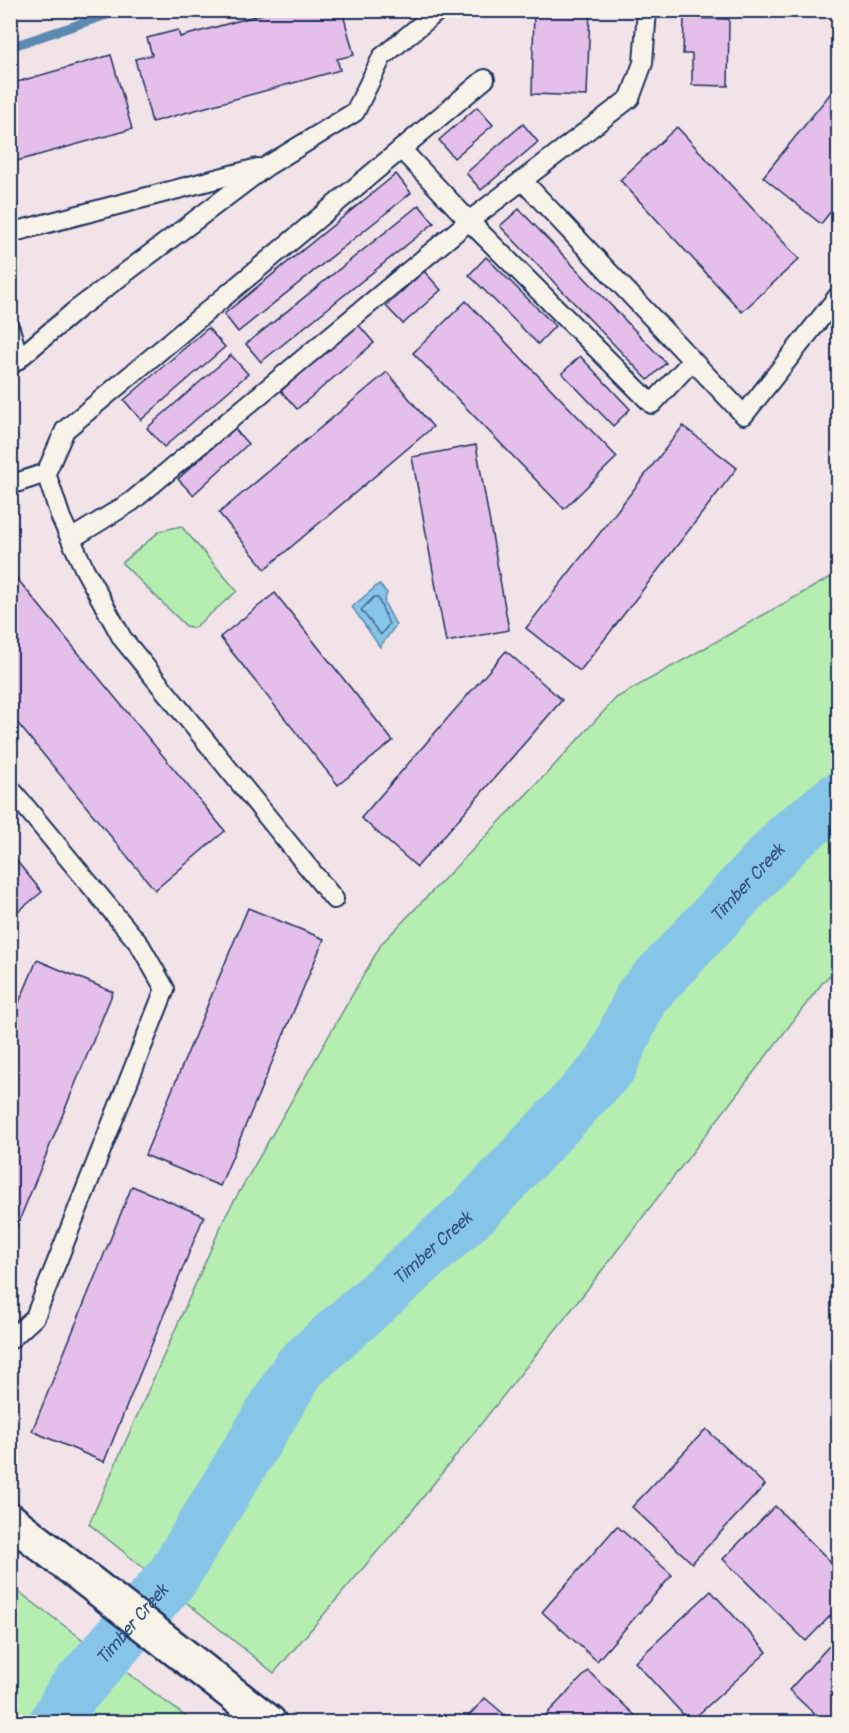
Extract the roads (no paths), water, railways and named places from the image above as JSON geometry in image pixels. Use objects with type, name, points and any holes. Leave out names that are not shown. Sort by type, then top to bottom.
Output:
[{"type":"main road","points":[[10,1520],[269,1722]]},
{"type":"lane","points":[[15,363],[76,310],[267,166],[355,112],[382,57],[439,10]]},
{"type":"lane","points":[[71,539],[131,502],[469,221],[630,98],[643,63],[647,10]]},
{"type":"lane","points":[[334,899],[123,638],[71,539],[46,473],[65,430],[485,79]]},
{"type":"lane","points":[[402,149],[469,221],[652,404],[692,362]]},
{"type":"lane","points":[[10,233],[267,166]]},
{"type":"lane","points":[[522,180],[744,415],[838,296]]},
{"type":"lane","points":[[10,329],[15,363]]},
{"type":"lane","points":[[10,485],[46,473]]},
{"type":"lane","points":[[10,788],[140,945],[165,989],[35,1317],[10,1340]]},
{"type":"water","points":[[379,584],[387,593],[384,602],[396,625],[380,647],[352,607]]},
{"type":"waterway","points":[[10,47],[122,10]]},
{"type":"waterway","name":"Timber Creek","points":[[56,1722],[71,1695],[172,1578],[299,1368],[476,1209],[610,1066],[642,996],[791,836],[838,799]]}]
